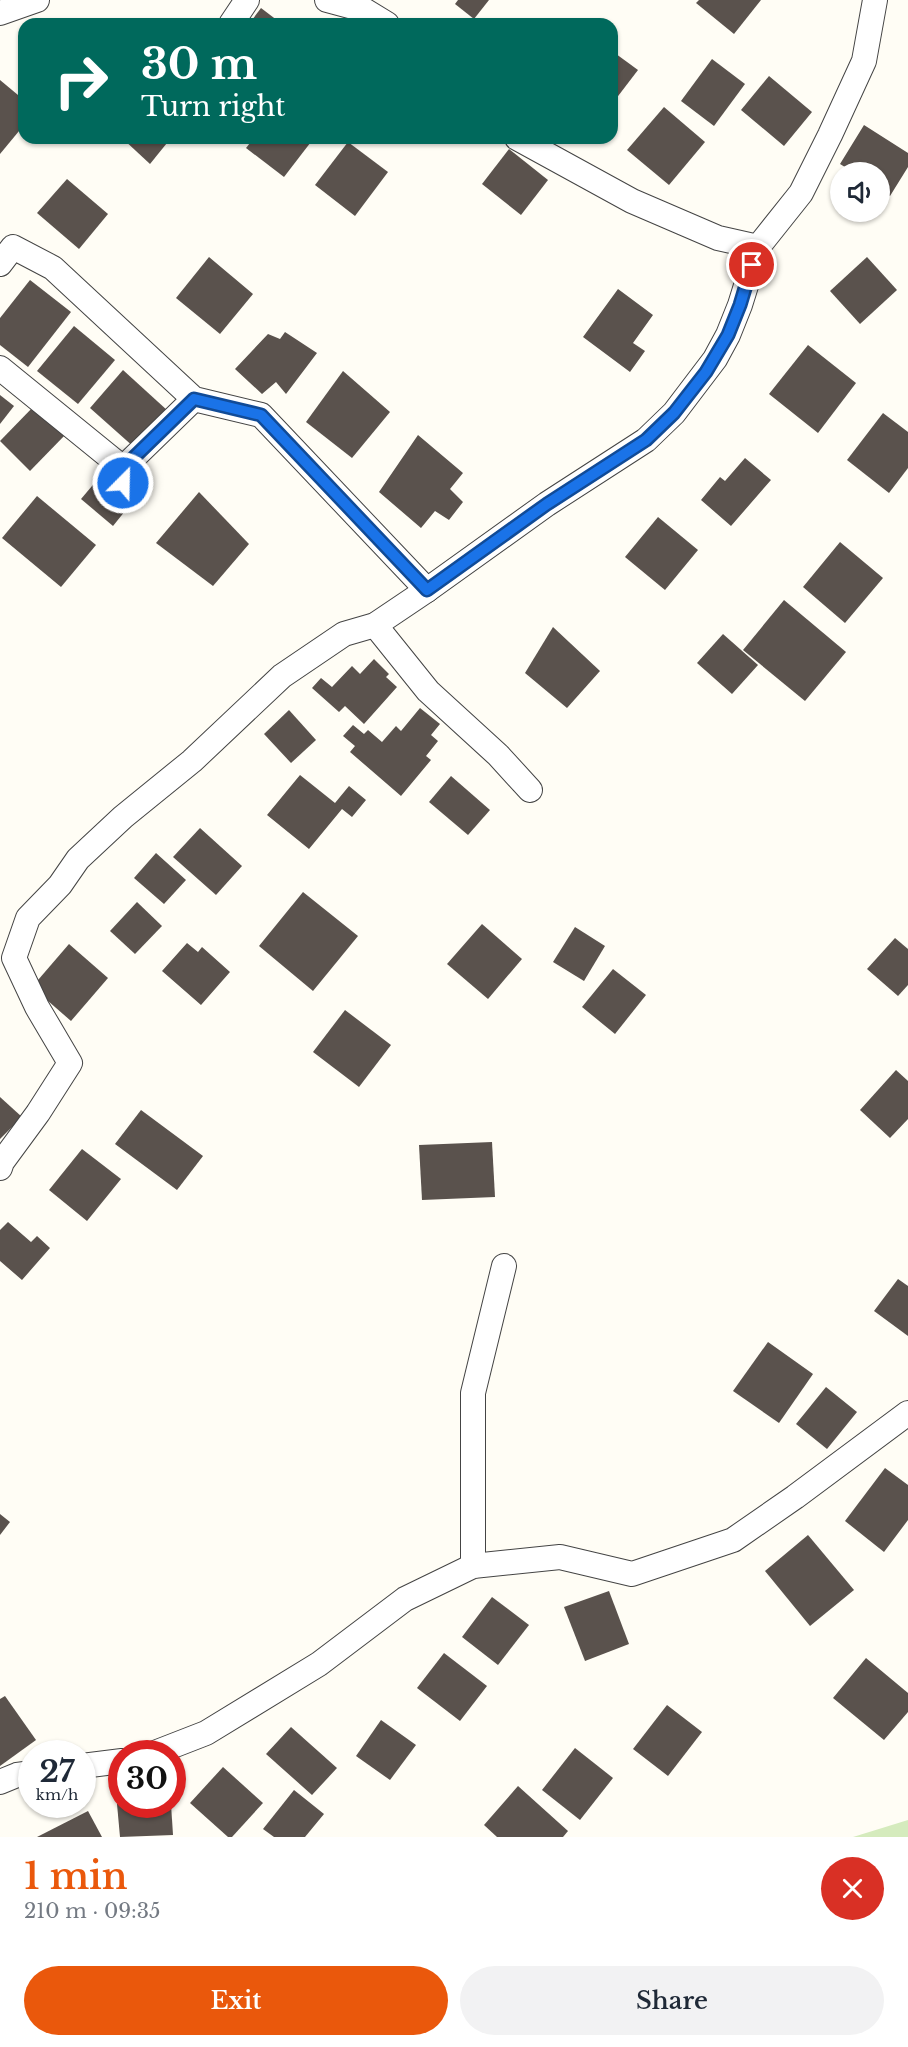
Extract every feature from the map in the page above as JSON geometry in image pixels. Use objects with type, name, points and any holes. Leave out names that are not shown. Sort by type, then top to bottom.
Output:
[{"type":"street","points":[[0,13],[37,0]]},
{"type":"street","points":[[235,18],[247,0]]},
{"type":"street","points":[[327,0],[364,10],[377,18]]},
{"type":"street","points":[[0,1168],[70,1063],[37,1007],[14,958],[28,918],[60,885],[78,860],[123,817],[192,761],[282,676],[344,634],[375,625],[547,504],[646,440],[674,413],[715,359],[740,305],[758,247],[801,193],[830,135],[864,61],[875,0]]},
{"type":"street","points":[[528,144],[632,201],[718,238],[758,247]]},
{"type":"street","points":[[0,264],[13,247],[53,268],[194,399],[261,415],[427,590]]},
{"type":"street","points":[[0,368],[123,476],[194,399]]},
{"type":"street","points":[[375,625],[428,691],[498,756],[530,790]]},
{"type":"street","points":[[473,1566],[472,1393],[504,1266]]},
{"type":"street","points":[[186,1741],[206,1733],[319,1664],[405,1599],[473,1566],[560,1557],[632,1574],[733,1540],[908,1413]]},
{"type":"street","points":[[0,1782],[18,1775]]},
{"type":"green space","points":[[908,1820],[908,1837],[853,1837]]},
{"type":"building","points":[[458,0],[489,0],[475,18],[455,4]]},
{"type":"building","points":[[699,0],[761,0],[734,34],[696,3]]},
{"type":"building","points":[[261,8],[274,18],[254,18]]},
{"type":"building","points":[[618,55],[638,70],[618,96]]},
{"type":"building","points":[[712,59],[745,84],[714,126],[681,101]]},
{"type":"building","points":[[769,76],[812,112],[784,146],[741,110]]},
{"type":"building","points":[[0,80],[18,95],[18,132],[0,154]]},
{"type":"building","points":[[664,107],[705,142],[669,185],[627,150]]},
{"type":"building","points":[[864,125],[908,153],[908,167],[890,196],[890,162],[841,162]]},
{"type":"building","points":[[128,144],[166,144],[150,164]]},
{"type":"building","points":[[249,144],[309,144],[284,177],[246,148]]},
{"type":"building","points":[[346,144],[351,144],[388,172],[355,216],[315,185]]},
{"type":"building","points":[[509,149],[548,180],[521,215],[482,184]]},
{"type":"building","points":[[67,179],[108,214],[79,249],[37,213]]},
{"type":"building","points":[[209,257],[253,294],[220,334],[176,298]]},
{"type":"building","points":[[867,257],[897,290],[860,324],[830,291]]},
{"type":"building","points":[[30,280],[71,312],[28,367],[0,345],[0,318]]},
{"type":"building","points":[[618,289],[653,315],[633,343],[645,351],[630,372],[583,337]]},
{"type":"building","points":[[74,326],[115,360],[78,404],[37,371]]},
{"type":"building","points":[[285,332],[317,353],[286,394],[276,382],[262,394],[235,369],[268,334],[280,339]]},
{"type":"building","points":[[808,345],[856,383],[818,433],[769,394]]},
{"type":"building","points":[[123,370],[168,411],[135,448],[90,408]]},
{"type":"building","points":[[343,371],[390,412],[352,458],[306,422]]},
{"type":"building","points":[[0,395],[14,406],[0,424]]},
{"type":"building","points":[[35,405],[66,434],[30,471],[0,441]]},
{"type":"building","points":[[883,413],[908,432],[908,468],[889,493],[847,460]]},
{"type":"building","points":[[418,435],[463,473],[450,489],[463,502],[449,520],[435,511],[421,528],[379,492]]},
{"type":"building","points":[[745,458],[771,480],[731,526],[701,500],[720,477],[725,481]]},
{"type":"building","points":[[103,473],[134,500],[113,526],[81,499]]},
{"type":"building","points":[[199,492],[249,544],[213,586],[156,543]]},
{"type":"building","points":[[37,496],[96,545],[61,587],[2,538]]},
{"type":"building","points":[[658,517],[698,550],[665,590],[625,557]]},
{"type":"building","points":[[840,542],[883,578],[845,623],[803,587]]},
{"type":"building","points":[[784,600],[846,652],[805,701],[743,650]]},
{"type":"building","points":[[553,627],[600,671],[567,708],[525,673]]},
{"type":"building","points":[[723,634],[758,665],[732,694],[697,663]]},
{"type":"building","points":[[374,659],[389,674],[386,677],[397,687],[364,724],[345,706],[339,712],[312,688],[321,678],[332,687],[352,666],[360,674]]},
{"type":"building","points":[[420,708],[440,724],[431,735],[438,741],[426,756],[431,760],[401,796],[350,752],[355,746],[343,736],[353,725],[364,734],[368,730],[382,742],[396,726],[401,731]]},
{"type":"building","points":[[289,710],[316,740],[291,763],[264,734]]},
{"type":"building","points":[[300,775],[335,803],[349,786],[366,800],[352,817],[342,809],[309,849],[267,815]]},
{"type":"building","points":[[451,776],[490,810],[468,835],[429,802]]},
{"type":"building","points":[[200,828],[242,866],[216,895],[173,857]]},
{"type":"building","points":[[156,853],[186,880],[164,904],[134,878]]},
{"type":"building","points":[[303,892],[358,936],[313,991],[259,946]]},
{"type":"building","points":[[137,902],[162,926],[135,954],[110,931]]},
{"type":"building","points":[[482,924],[522,959],[488,999],[447,964]]},
{"type":"building","points":[[575,927],[605,946],[584,981],[553,962]]},
{"type":"building","points":[[895,938],[908,949],[908,985],[898,996],[867,969]]},
{"type":"building","points":[[187,943],[198,952],[202,947],[230,972],[201,1005],[162,971]]},
{"type":"building","points":[[69,944],[108,978],[71,1021],[32,987]]},
{"type":"building","points":[[613,969],[646,995],[615,1034],[582,1007]]},
{"type":"building","points":[[345,1010],[391,1045],[359,1087],[313,1052]]},
{"type":"building","points":[[896,1070],[908,1081],[908,1119],[890,1138],[860,1110]]},
{"type":"building","points":[[0,1097],[22,1117],[0,1139]]},
{"type":"building","points":[[141,1110],[203,1156],[177,1190],[115,1144]]},
{"type":"building","points":[[492,1142],[495,1197],[422,1200],[419,1145]]},
{"type":"building","points":[[82,1149],[121,1179],[87,1221],[49,1190]]},
{"type":"building","points":[[8,1222],[31,1242],[37,1236],[50,1248],[22,1280],[0,1261],[0,1230]]},
{"type":"building","points":[[898,1279],[908,1286],[908,1336],[874,1311]]},
{"type":"building","points":[[768,1342],[813,1374],[779,1423],[733,1391]]},
{"type":"building","points":[[826,1387],[857,1412],[827,1449],[796,1424]]},
{"type":"building","points":[[885,1468],[908,1485],[908,1520],[884,1552],[845,1521]]},
{"type":"building","points":[[0,1514],[10,1522],[0,1535]]},
{"type":"building","points":[[808,1535],[854,1590],[810,1626],[765,1571]]},
{"type":"building","points":[[609,1591],[629,1644],[585,1661],[564,1607]]},
{"type":"building","points":[[492,1597],[529,1625],[498,1665],[462,1637]]},
{"type":"building","points":[[444,1653],[487,1686],[460,1721],[417,1688]]},
{"type":"building","points":[[866,1658],[908,1693],[908,1712],[884,1740],[833,1698]]},
{"type":"building","points":[[5,1696],[36,1740],[18,1740],[18,1753],[0,1766],[0,1699]]},
{"type":"building","points":[[667,1705],[702,1732],[668,1776],[633,1749]]},
{"type":"building","points":[[381,1720],[416,1745],[390,1780],[356,1756]]},
{"type":"building","points":[[291,1727],[337,1768],[312,1795],[266,1754]]},
{"type":"building","points":[[575,1748],[613,1778],[580,1820],[542,1790]]},
{"type":"building","points":[[223,1767],[263,1803],[232,1837],[228,1837],[190,1803]]},
{"type":"building","points":[[518,1786],[568,1831],[563,1837],[497,1837],[484,1825]]},
{"type":"building","points":[[294,1790],[324,1814],[305,1837],[274,1837],[263,1829]]},
{"type":"building","points":[[74,1818],[92,1818],[102,1837],[37,1837]]},
{"type":"building","points":[[118,1818],[172,1818],[173,1835],[120,1837]]},
{"type":"route","points":[[123,483],[123,468],[194,399],[261,415],[427,590],[547,504],[646,440],[674,413],[706,372],[728,335],[752,265]]}]
